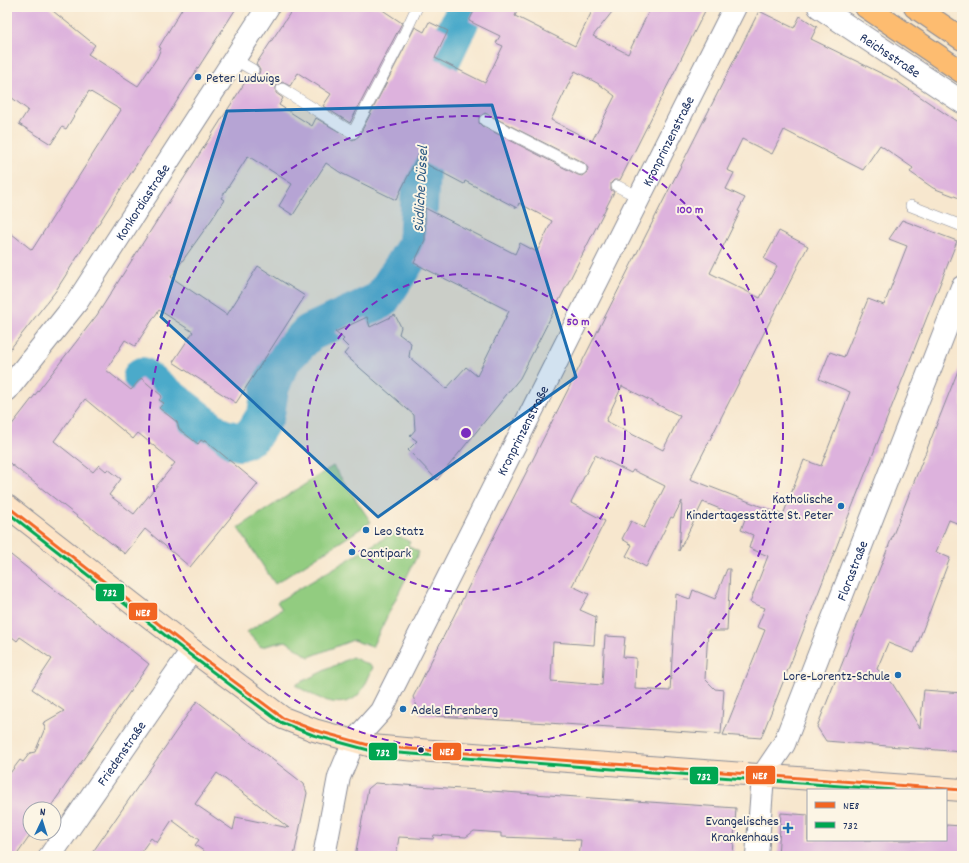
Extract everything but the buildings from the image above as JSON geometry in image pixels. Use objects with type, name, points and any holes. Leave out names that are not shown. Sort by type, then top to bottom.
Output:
[{"type":"highway","points":[[866,7],[962,72]]},
{"type":"highway","points":[[915,7],[962,39]]},
{"type":"highway","points":[[943,7],[962,28]]},
{"type":"street","name":"Konkordiastraße","points":[[7,390],[77,302],[268,7]]},
{"type":"street","name":"Kronprinzenstraße","points":[[324,856],[339,777],[354,741],[380,711],[735,7]]},
{"type":"street","name":"Reichsstraße","points":[[819,7],[962,102]]},
{"type":"street","name":"Florastraße","points":[[763,774],[784,744],[962,287]]},
{"type":"street","points":[[7,506],[192,650],[283,718],[314,730],[372,746],[962,790]]},
{"type":"street","name":"Friedenstraße","points":[[50,856],[192,650]]},
{"type":"street","points":[[757,856],[763,774]]},
{"type":"lane","points":[[282,89],[353,133],[417,7]]},
{"type":"lane","points":[[234,59],[253,70]]},
{"type":"lane","points":[[485,120],[581,169]]},
{"type":"lane","points":[[617,186],[639,197]]},
{"type":"lane","points":[[911,206],[962,226]]},
{"type":"highlighted area","points":[[492,105],[576,377],[378,517],[161,317],[227,111]]},
{"type":"green space","points":[[333,466],[371,522],[275,584],[238,528]]},
{"type":"green space","points":[[393,533],[410,542],[408,546],[419,552],[372,647],[353,640],[309,657],[286,641],[261,647],[247,632],[282,609],[277,602]]},
{"type":"green space","points":[[352,657],[373,667],[363,689],[351,700],[335,702],[326,700],[295,685]]},
{"type":"waterway","name":"Südliche Düssel","points":[[142,376],[220,437],[240,442],[253,435],[266,414],[270,389],[281,361],[309,333],[381,300],[417,244],[423,133],[431,82],[467,7]]},
{"type":"transit line","name":"NE8","points":[[7,506],[192,650],[283,718],[314,730],[372,746],[962,790]]},
{"type":"transit line","name":"732","points":[[7,512],[189,654],[280,722],[313,735],[372,751],[881,789]]},
{"type":"place","name":"Peter Ludwigs","points":[[198,77]]},
{"type":"place","name":"Katholische Kindertagesstätte St. Peter","points":[[841,506]]},
{"type":"place","name":"Leo Statz","points":[[366,530]]},
{"type":"place","name":"Contipark","points":[[352,552]]},
{"type":"place","name":"Lore-Lorentz-Schule","points":[[898,675]]},
{"type":"place","name":"Adele Ehrenberg","points":[[403,709]]},
{"type":"place","name":"Evangelisches Krankenhaus","points":[[788,828]]}]
